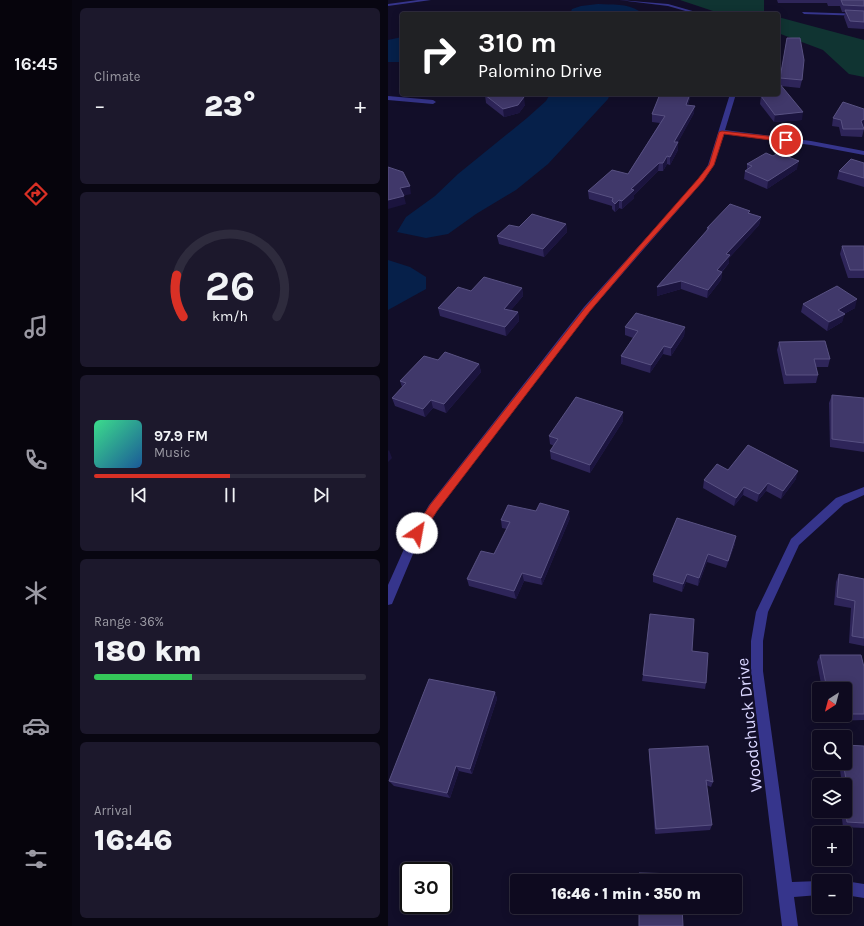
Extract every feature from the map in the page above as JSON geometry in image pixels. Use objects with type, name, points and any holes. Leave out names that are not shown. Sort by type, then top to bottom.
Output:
[{"type":"street","points":[[388,5],[429,0]]},
{"type":"street","points":[[622,0],[668,5],[694,12]]},
{"type":"street","points":[[804,14],[864,15]]},
{"type":"street","points":[[388,600],[399,570],[417,533],[433,508],[587,309],[638,249],[701,180],[712,165],[732,96]]},
{"type":"street","points":[[388,98],[433,102]]},
{"type":"street","points":[[722,132],[825,145],[864,153]]},
{"type":"street","name":"Woodchuck Drive","points":[[790,926],[757,671],[757,640],[762,612],[795,542],[840,501],[864,491]]},
{"type":"street","points":[[785,890],[812,888]]},
{"type":"street","points":[[852,889],[864,891]]},
{"type":"green space","points":[[680,0],[764,0],[764,12],[716,12]]},
{"type":"green space","points":[[780,18],[864,40],[864,77],[849,74],[823,50],[780,34]]},
{"type":"water","points":[[598,4],[614,5],[630,7],[639,11],[571,12],[572,9],[581,6]]},
{"type":"water","points":[[400,37],[400,62],[388,62],[388,40]]},
{"type":"water","points":[[549,96],[609,96],[548,164],[516,190],[476,214],[448,234],[426,238],[397,232],[406,217],[435,196],[458,174],[546,101]]},
{"type":"water","points":[[388,260],[410,267],[426,277],[426,289],[388,310]]},
{"type":"building","points":[[841,0],[864,0],[864,6],[843,5]]},
{"type":"building","points":[[845,10],[864,11],[864,22],[850,21]]},
{"type":"building","points":[[787,38],[800,38],[804,60],[802,80],[780,78]]},
{"type":"building","points":[[780,84],[803,112],[775,115],[761,96],[780,96]]},
{"type":"building","points":[[486,96],[524,97],[518,105],[503,109]]},
{"type":"building","points":[[659,96],[689,96],[686,105],[695,106],[674,142],[678,142],[670,157],[667,156],[663,163],[659,163],[631,189],[634,190],[622,201],[619,200],[615,204],[612,201],[613,198],[588,191],[612,170],[628,174],[665,116],[652,114]]},
{"type":"building","points":[[843,102],[864,109],[864,119],[861,121],[864,129],[843,129],[841,120],[833,118]]},
{"type":"building","points":[[766,153],[773,156],[778,153],[799,161],[768,181],[745,171],[752,166],[747,164]]},
{"type":"building","points":[[851,159],[864,163],[864,178],[839,171]]},
{"type":"building","points":[[388,167],[403,172],[410,186],[400,188],[404,196],[388,200]]},
{"type":"building","points":[[730,204],[750,211],[748,213],[761,217],[726,254],[730,255],[717,270],[722,272],[708,290],[681,281],[657,287],[709,228],[707,228]]},
{"type":"building","points":[[532,214],[566,224],[543,249],[497,236],[509,225],[519,227]]},
{"type":"building","points":[[842,246],[864,246],[864,270],[850,270]]},
{"type":"building","points":[[484,277],[522,288],[504,309],[518,312],[505,327],[438,308],[458,287],[471,291]]},
{"type":"building","points":[[837,286],[857,299],[838,310],[845,314],[829,322],[803,304]]},
{"type":"building","points":[[636,313],[685,327],[671,348],[664,346],[651,365],[621,356],[638,331],[625,327]]},
{"type":"building","points":[[825,341],[830,359],[814,359],[818,375],[786,375],[779,342]]},
{"type":"building","points":[[445,352],[479,364],[444,404],[431,400],[423,409],[392,398],[406,383],[400,381],[424,356],[438,360]]},
{"type":"building","points":[[832,395],[864,398],[864,443],[832,439]]},
{"type":"building","points":[[576,397],[623,412],[590,465],[550,451],[558,439],[549,436]]},
{"type":"building","points":[[748,445],[798,471],[783,491],[768,483],[759,494],[744,487],[736,498],[704,480],[717,464],[728,470]]},
{"type":"building","points":[[540,503],[569,511],[541,578],[522,573],[514,591],[467,579],[481,551],[494,554],[510,522],[501,520],[508,505],[536,511]]},
{"type":"building","points":[[677,518],[736,536],[728,561],[708,554],[699,578],[687,574],[683,584],[653,575]]},
{"type":"building","points":[[839,574],[864,579],[864,638],[852,636],[855,601],[837,597]]},
{"type":"building","points":[[650,614],[694,619],[692,651],[708,653],[706,683],[643,675]]},
{"type":"building","points":[[820,655],[861,655],[864,667],[864,714],[852,714],[852,682],[826,682]]},
{"type":"building","points":[[429,679],[495,692],[470,769],[456,766],[447,793],[389,781]]},
{"type":"building","points":[[852,745],[864,746],[864,823],[847,822],[846,818],[852,818],[852,778],[846,778],[844,770],[852,770]]},
{"type":"building","points":[[708,746],[713,782],[706,780],[712,825],[656,829],[649,749]]},
{"type":"building","points":[[639,873],[681,874],[639,874]]},
{"type":"building","points":[[639,914],[682,914],[683,926],[639,926]]},
{"type":"route","points":[[417,533],[433,508],[587,309],[638,249],[701,180],[712,165],[722,132],[786,140]]}]
